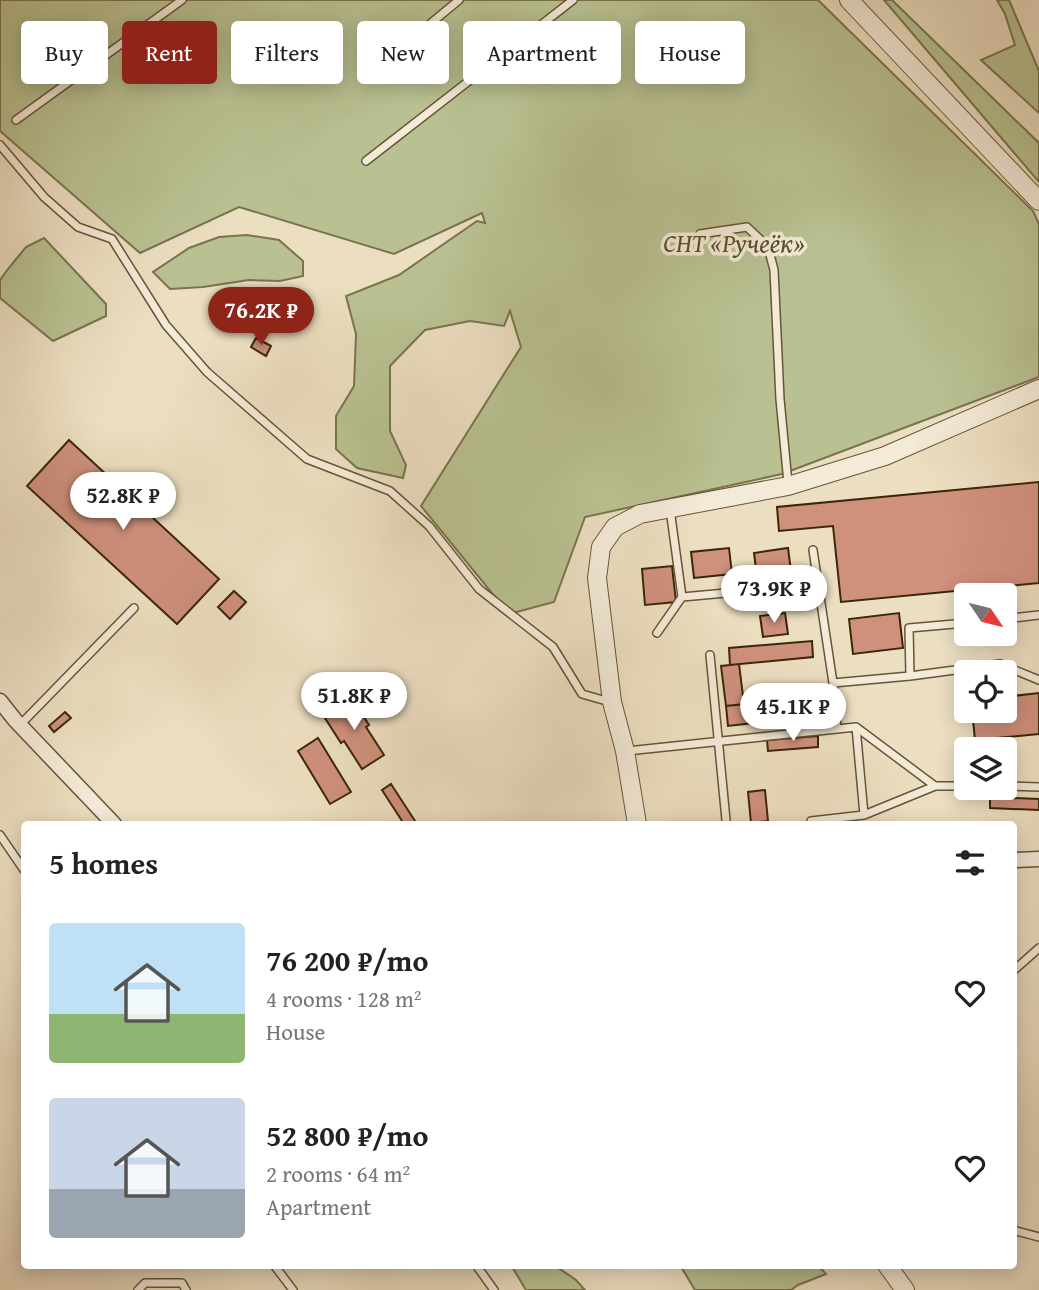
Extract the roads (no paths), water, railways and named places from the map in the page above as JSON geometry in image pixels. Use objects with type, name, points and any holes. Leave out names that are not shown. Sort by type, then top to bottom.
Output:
[{"type":"street","points":[[849,0],[1039,201]]},
{"type":"street","points":[[637,821],[625,751],[612,702],[597,578],[601,547],[614,527],[640,514],[788,486],[885,456],[1039,389]]},
{"type":"street","points":[[0,701],[111,821]]},
{"type":"street","points":[[1017,860],[1039,859]]},
{"type":"street","points":[[890,1269],[905,1290]]},
{"type":"lane","points":[[16,120],[182,0]]},
{"type":"lane","points":[[434,21],[459,0]]},
{"type":"lane","points":[[366,161],[573,0]]},
{"type":"lane","points":[[0,145],[44,197],[78,227],[112,239],[166,325],[207,372],[307,459],[390,491],[429,526],[479,589],[553,647],[582,694],[612,702]]},
{"type":"lane","points":[[700,234],[747,227],[768,247],[774,270],[780,399],[788,486]]},
{"type":"lane","points":[[657,633],[682,597],[670,508]]},
{"type":"lane","points":[[813,550],[833,682],[837,729]]},
{"type":"lane","points":[[682,597],[726,593]]},
{"type":"lane","points":[[20,725],[134,608]]},
{"type":"lane","points":[[1017,618],[1039,615]]},
{"type":"lane","points":[[910,676],[909,628],[954,624]]},
{"type":"lane","points":[[710,655],[726,820]]},
{"type":"lane","points":[[833,682],[910,676],[1000,664],[1039,680]]},
{"type":"lane","points":[[625,751],[856,727],[935,786]]},
{"type":"lane","points":[[856,727],[864,815]]},
{"type":"lane","points":[[811,821],[864,815],[935,786],[954,786]]},
{"type":"lane","points":[[1017,786],[1039,787]]},
{"type":"lane","points":[[0,835],[21,866]]},
{"type":"lane","points":[[1017,967],[1039,948]]},
{"type":"lane","points":[[1017,1231],[1039,1237]]},
{"type":"lane","points":[[278,1269],[293,1290]]},
{"type":"lane","points":[[479,1269],[494,1290]]},
{"type":"lane","points":[[138,1290],[145,1283],[182,1283],[186,1290]]},
{"type":"park label","name":"СНТ «Ручеёк»","points":[[734,243]]}]
